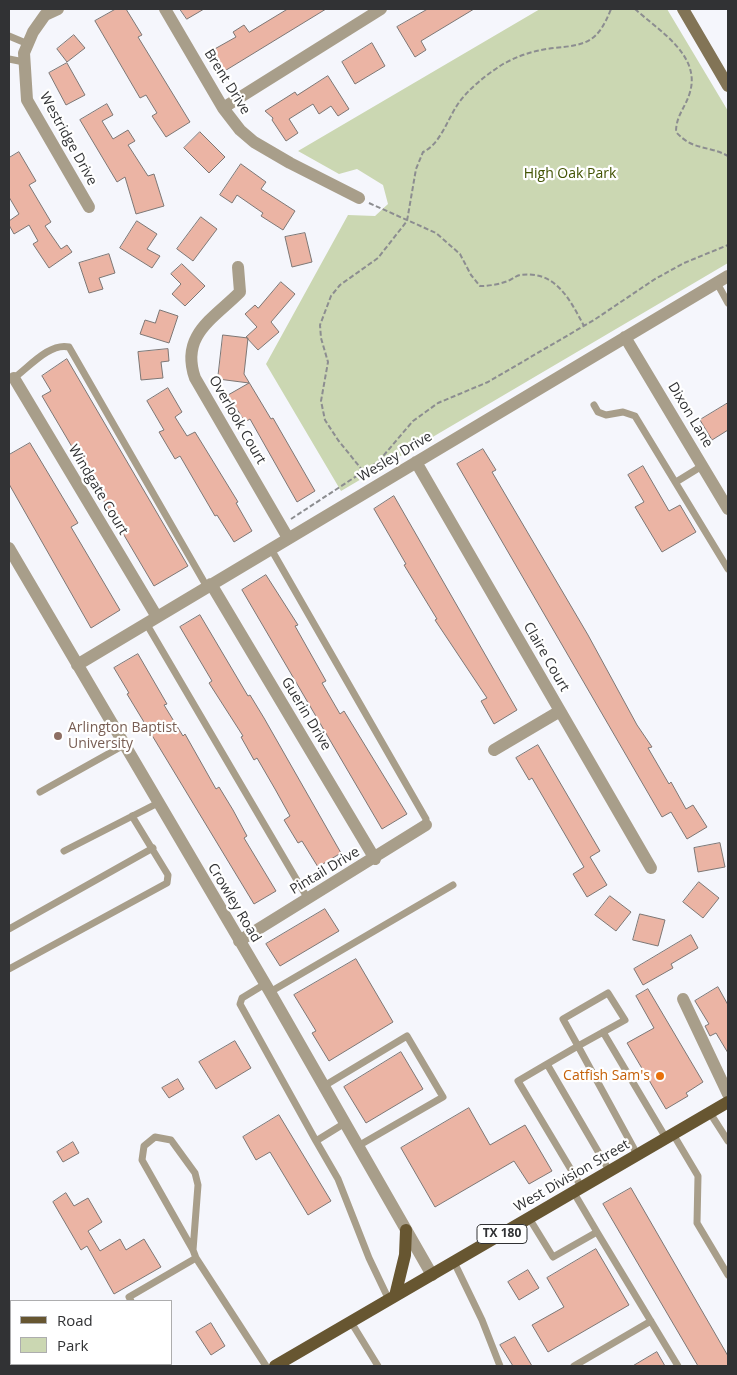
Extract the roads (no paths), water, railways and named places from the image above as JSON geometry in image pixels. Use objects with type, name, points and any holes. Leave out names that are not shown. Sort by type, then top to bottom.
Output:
[{"type":"main road","name":"West Division Street","points":[[275,1366],[728,1102]]},
{"type":"main road","points":[[392,1298],[405,1256],[406,1230]]},
{"type":"street","name":"Westridge Drive","points":[[58,9],[45,15],[33,32],[24,53],[27,100],[89,207]]},
{"type":"street","name":"Brent Drive","points":[[165,9],[224,108],[240,130],[254,142],[359,198]]},
{"type":"street","points":[[224,108],[381,9]]},
{"type":"street","points":[[683,9],[728,86]]},
{"type":"street","name":"Overlook Court","points":[[238,268],[240,292],[196,335],[191,349],[192,368],[288,538]]},
{"type":"street","name":"Wesley Drive","points":[[77,665],[728,276]]},
{"type":"street","name":"Dixon Lane","points":[[625,337],[728,509]]},
{"type":"street","name":"Windgate Court","points":[[14,378],[152,620]]},
{"type":"street","name":"Claire Court","points":[[416,462],[651,868]]},
{"type":"street","name":"Crowley Road","points":[[9,548],[432,1274]]},
{"type":"street","name":"Guerin Drive","points":[[209,586],[374,859]]},
{"type":"street","points":[[494,750],[560,712]]},
{"type":"street","name":"Pintail Drive","points":[[239,941],[426,825]]},
{"type":"street","points":[[683,999],[728,1094]]},
{"type":"lane","points":[[9,36],[28,44]]},
{"type":"lane","points":[[9,59],[24,62]]},
{"type":"lane","points":[[717,283],[728,303]]},
{"type":"lane","points":[[14,378],[49,351],[63,345],[69,347],[209,586]]},
{"type":"lane","points":[[594,405],[598,412],[606,415],[623,412],[635,416],[728,569]]},
{"type":"lane","points":[[676,482],[702,466]]},
{"type":"lane","points":[[271,549],[426,818],[426,825]]},
{"type":"lane","points":[[152,620],[308,899]]},
{"type":"lane","points":[[40,792],[124,746]]},
{"type":"lane","points":[[64,851],[158,803]]},
{"type":"lane","points":[[9,969],[167,883],[168,875],[132,816]]},
{"type":"lane","points":[[9,929],[153,848]]},
{"type":"lane","points":[[392,1298],[369,1258],[338,1179],[240,1004],[242,998],[267,988],[453,885]]},
{"type":"lane","points":[[638,1156],[578,1046],[563,1019],[608,993],[625,1020],[578,1046],[518,1081],[578,1191],[596,1232],[678,1366]]},
{"type":"lane","points":[[603,1032],[698,1176],[697,1223],[728,1275]]},
{"type":"lane","points":[[324,1086],[407,1036],[443,1097],[358,1146]]},
{"type":"lane","points":[[547,1064],[610,1172]]},
{"type":"lane","points":[[710,1113],[728,1141]]},
{"type":"lane","points":[[316,1141],[345,1123]]},
{"type":"lane","points":[[193,1250],[198,1185],[194,1172],[171,1140],[155,1137],[144,1146],[142,1160],[196,1258],[266,1366]]},
{"type":"lane","points":[[529,1218],[553,1257],[596,1232]]},
{"type":"lane","points":[[130,1300],[129,1297],[196,1258]]},
{"type":"lane","points":[[454,1262],[482,1320],[500,1366]]},
{"type":"lane","points":[[574,1366],[651,1321]]},
{"type":"lane","points":[[351,1322],[378,1366]]},
{"type":"place","name":"Arlington Baptist University","points":[[58,736]]},
{"type":"place","name":"Catfish Sam's","points":[[660,1076]]},
{"type":"park label","name":"High Oak Park","points":[[570,174]]}]
